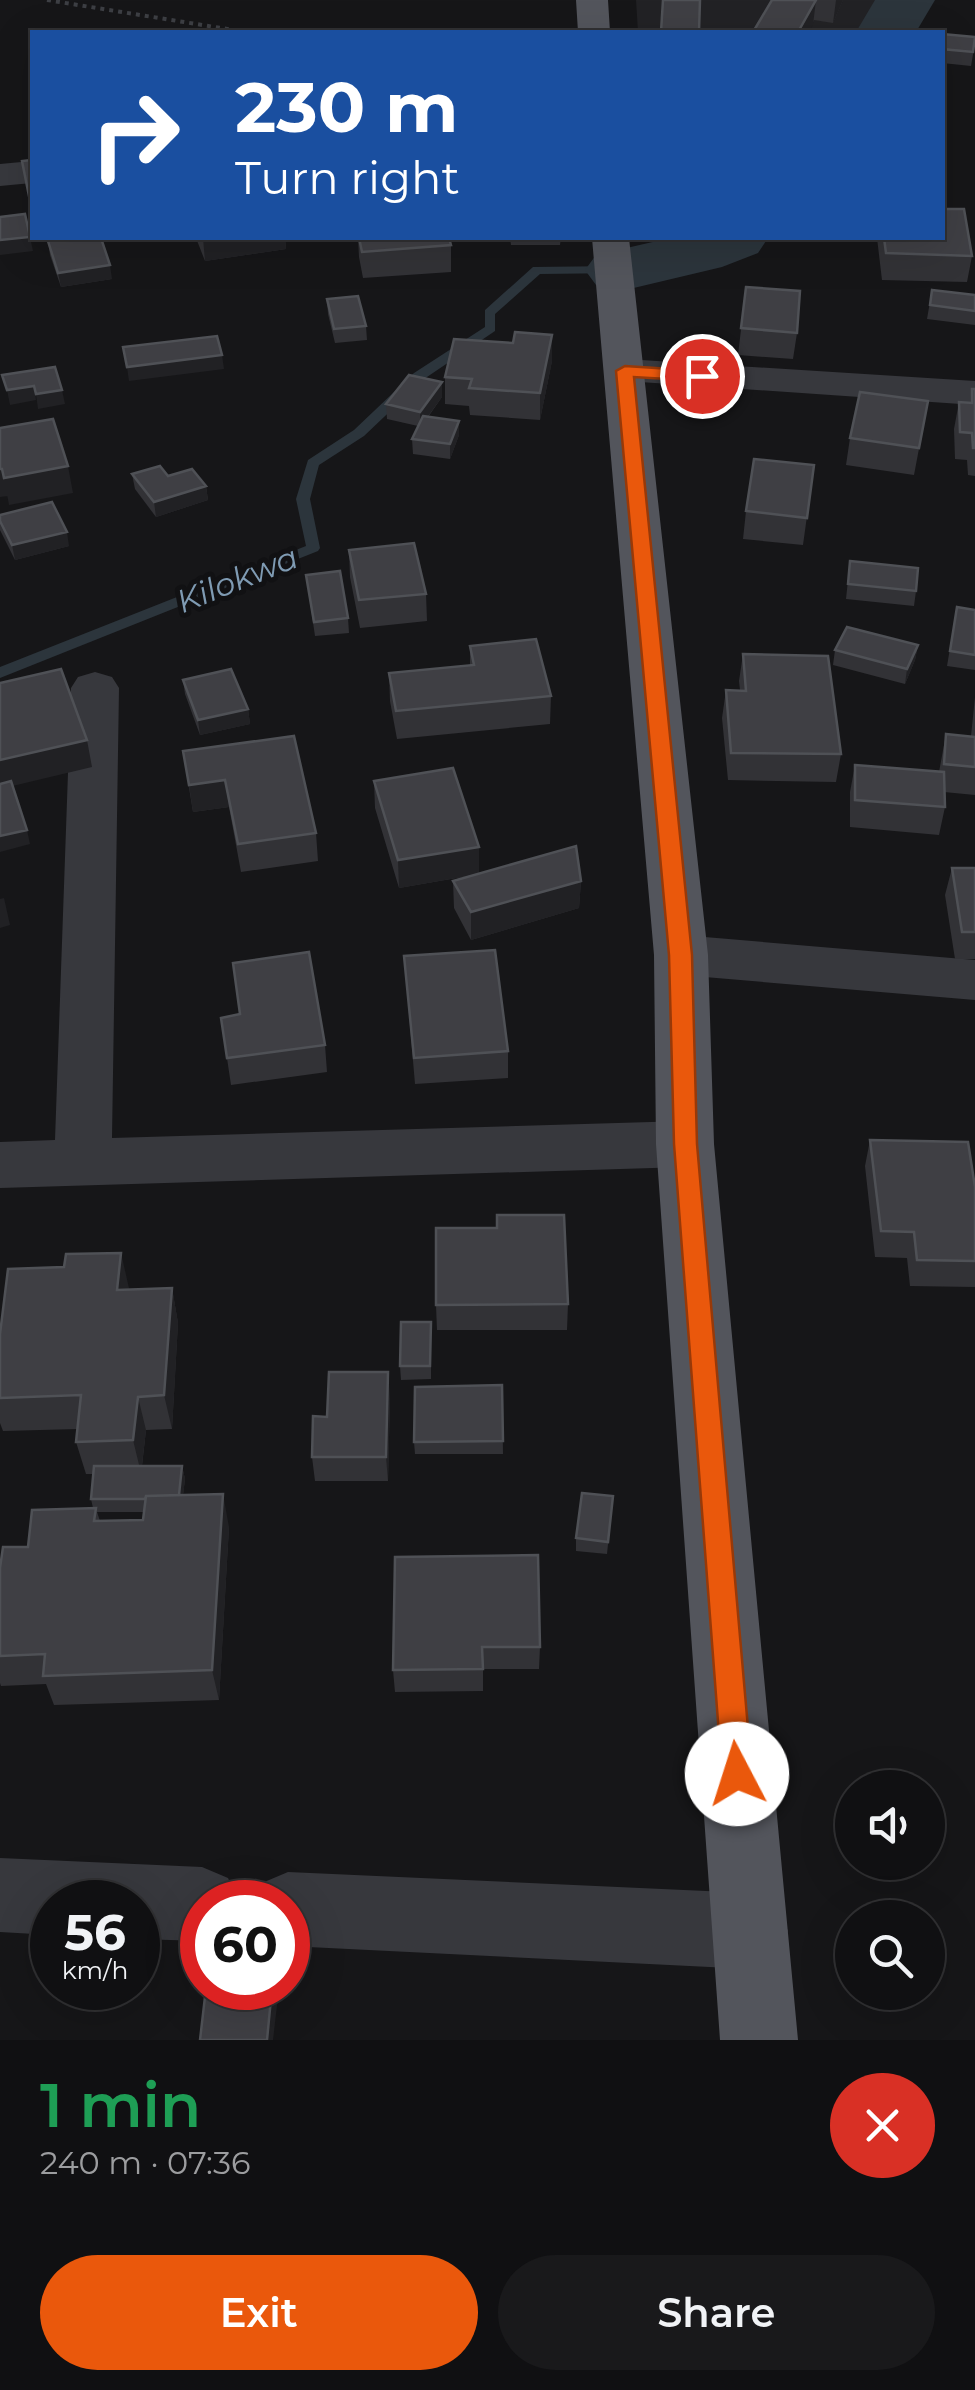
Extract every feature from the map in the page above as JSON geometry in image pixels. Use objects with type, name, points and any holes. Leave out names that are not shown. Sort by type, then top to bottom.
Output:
[{"type":"main road","points":[[592,0],[594,30]]},
{"type":"main road","points":[[612,255],[680,955],[686,1144],[758,2040]]},
{"type":"street","points":[[0,175],[30,172]]},
{"type":"street","points":[[625,371],[975,393]]},
{"type":"street","points":[[83,1161],[96,688]]},
{"type":"street","points":[[680,955],[975,980]]},
{"type":"street","points":[[0,1165],[686,1144]]},
{"type":"street","points":[[0,1895],[180,1903]]},
{"type":"street","points":[[310,1909],[750,1931]]},
{"type":"path","points":[[47,0],[234,30]]},
{"type":"shaded area","points":[[636,0],[893,0],[875,30],[638,30]]},
{"type":"building","points":[[663,0],[700,0],[699,30],[661,30]]},
{"type":"building","points":[[772,0],[816,0],[799,30],[754,30]]},
{"type":"building","points":[[945,34],[975,37],[973,52],[945,49]]},
{"type":"building","points":[[30,160],[30,201],[22,161]]},
{"type":"building","points":[[945,209],[964,209],[972,256],[886,253],[884,240],[945,240]]},
{"type":"building","points":[[25,214],[30,237],[0,240],[0,217]]},
{"type":"building","points":[[102,240],[110,265],[58,273],[48,241]]},
{"type":"building","points":[[359,240],[450,240],[451,245],[362,252]]},
{"type":"building","points":[[746,287],[800,291],[797,333],[741,328]]},
{"type":"building","points":[[932,290],[975,295],[975,311],[930,305]]},
{"type":"building","points":[[358,296],[366,326],[334,329],[327,299]]},
{"type":"building","points":[[515,332],[552,335],[540,393],[469,388],[472,379],[445,377],[454,339],[513,343]]},
{"type":"building","points":[[217,336],[222,355],[127,367],[123,347]]},
{"type":"building","points":[[55,367],[62,390],[36,394],[34,386],[7,390],[2,375]]},
{"type":"building","points":[[409,375],[442,382],[420,412],[386,404]]},
{"type":"building","points":[[972,389],[975,448],[972,433],[960,432],[959,402],[972,403]]},
{"type":"building","points":[[860,392],[928,401],[919,448],[850,438]]},
{"type":"building","points":[[423,416],[459,421],[450,444],[412,439]]},
{"type":"building","points":[[53,419],[68,466],[4,478],[0,469],[0,428]]},
{"type":"building","points":[[754,459],[814,465],[807,518],[746,511]]},
{"type":"building","points":[[160,466],[168,476],[192,469],[206,486],[154,502],[132,474]]},
{"type":"building","points":[[52,502],[67,532],[12,545],[0,515]]},
{"type":"building","points":[[414,543],[426,594],[359,600],[349,550]]},
{"type":"building","points":[[850,561],[918,568],[916,591],[848,584]]},
{"type":"building","points":[[340,571],[348,618],[314,622],[306,575]]},
{"type":"building","points":[[957,607],[975,610],[975,655],[950,651]]},
{"type":"building","points":[[847,627],[918,645],[907,669],[835,650]]},
{"type":"building","points":[[536,639],[551,696],[396,711],[389,673],[474,665],[470,646]]},
{"type":"building","points":[[743,654],[828,656],[841,754],[731,753],[726,690],[746,691]]},
{"type":"building","points":[[61,669],[87,740],[0,760],[0,683]]},
{"type":"building","points":[[231,669],[248,709],[198,720],[183,680]]},
{"type":"building","points":[[946,734],[975,737],[975,767],[944,764]]},
{"type":"building","points":[[294,736],[316,833],[238,844],[225,780],[189,785],[183,751]]},
{"type":"building","points":[[855,765],[944,772],[945,807],[855,800]]},
{"type":"building","points":[[453,768],[479,847],[398,860],[374,781]]},
{"type":"building","points":[[11,781],[27,830],[0,836],[0,784]]},
{"type":"building","points":[[576,846],[581,881],[471,912],[453,881]]},
{"type":"building","points":[[952,868],[975,868],[975,932],[962,932]]},
{"type":"building","points":[[495,950],[508,1051],[414,1058],[404,956]]},
{"type":"building","points":[[309,952],[325,1045],[227,1058],[221,1018],[240,1014],[233,963]]},
{"type":"building","points":[[870,1140],[968,1142],[975,1187],[975,1261],[917,1260],[914,1232],[881,1231]]},
{"type":"building","points":[[497,1215],[564,1215],[568,1304],[436,1305],[436,1228],[497,1228]]},
{"type":"building","points":[[121,1253],[117,1290],[172,1288],[164,1395],[138,1397],[133,1440],[76,1442],[81,1395],[0,1398],[0,1334],[8,1269],[64,1267],[66,1254]]},
{"type":"building","points":[[401,1322],[431,1322],[430,1366],[400,1366]]},
{"type":"building","points":[[329,1372],[388,1372],[386,1457],[312,1457],[313,1416],[327,1417]]},
{"type":"building","points":[[502,1385],[503,1441],[414,1442],[415,1387]]},
{"type":"building","points":[[94,1466],[182,1466],[179,1495],[91,1499]]},
{"type":"building","points":[[582,1493],[613,1496],[608,1542],[576,1538]]},
{"type":"building","points":[[223,1494],[212,1670],[43,1676],[45,1654],[0,1656],[3,1547],[28,1547],[32,1510],[96,1508],[94,1521],[143,1520],[146,1496]]},
{"type":"building","points":[[538,1555],[540,1647],[482,1647],[483,1669],[393,1670],[395,1557]]},
{"type":"building","points":[[203,2010],[270,2010],[267,2040],[200,2040]]},
{"type":"waterway","name":"Kilokwa","points":[[887,30],[905,0]]},
{"type":"waterway","name":"Kilokwa","points":[[621,270],[729,240]]},
{"type":"waterway","name":"Kilokwa","points":[[0,673],[313,548],[303,499],[313,463],[359,433],[419,376],[491,328],[489,313],[537,270],[618,270]]},
{"type":"route","points":[[702,376],[625,371],[680,955],[686,1144],[737,1774]]}]
